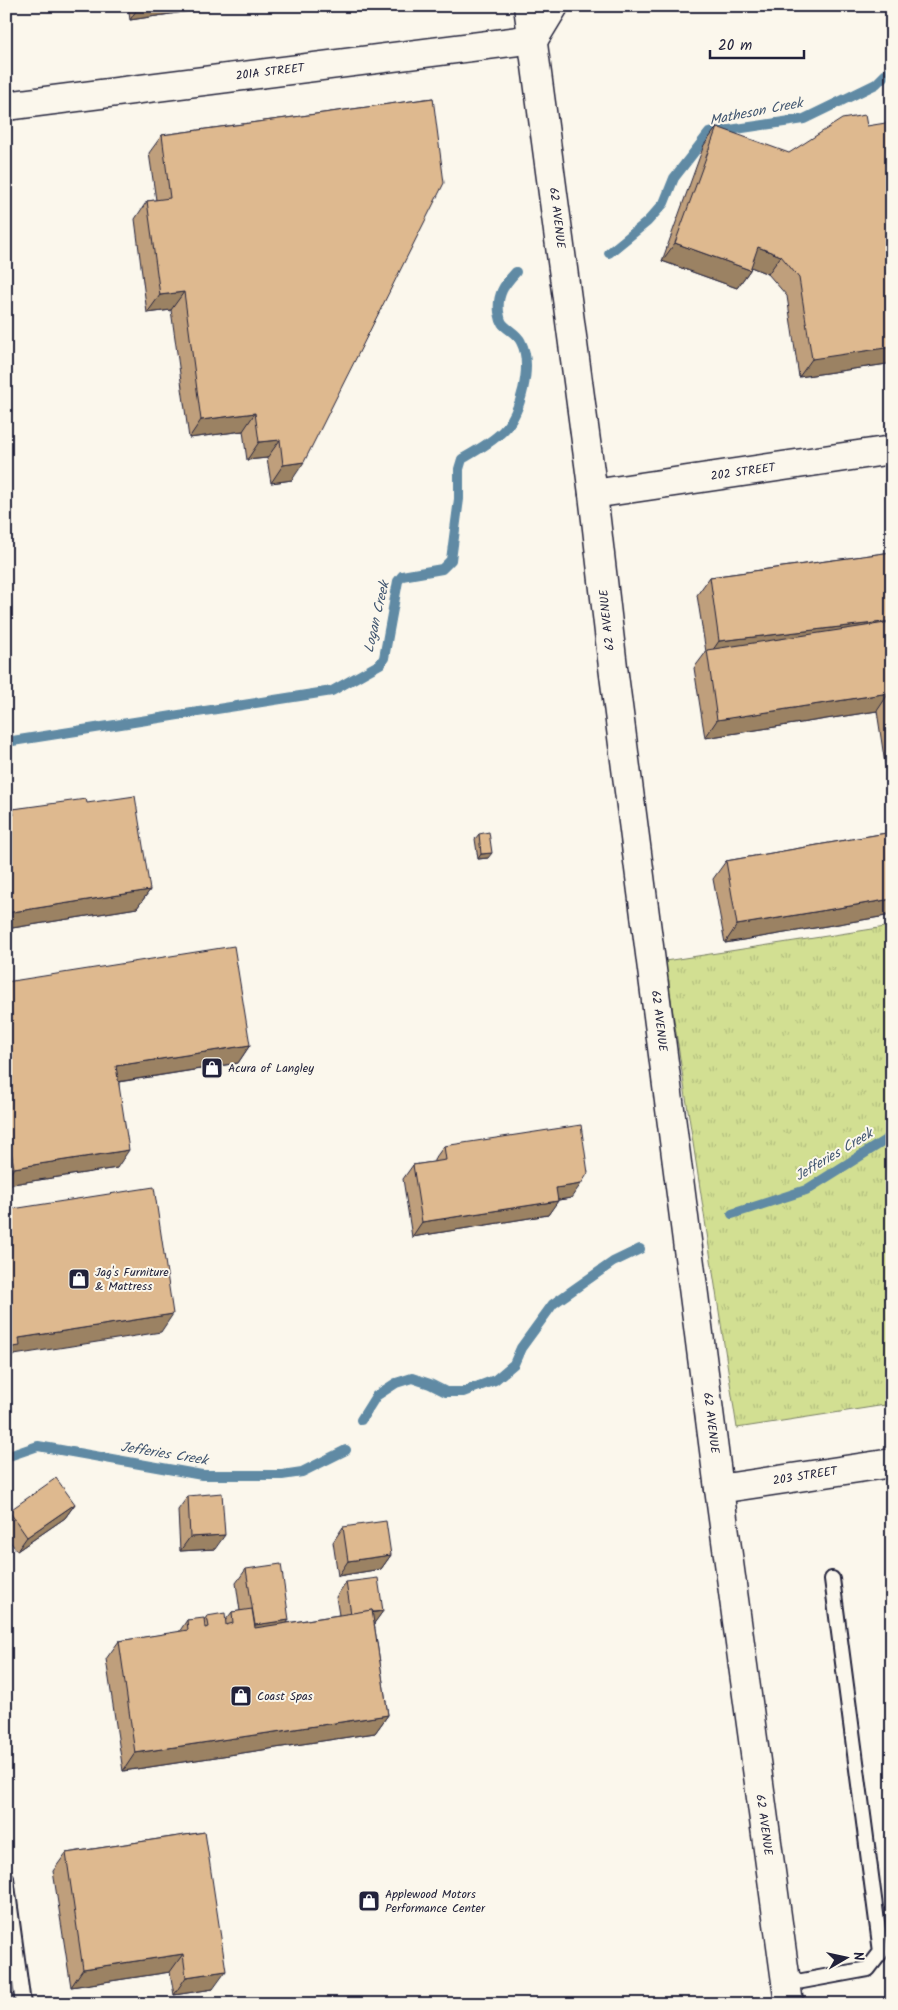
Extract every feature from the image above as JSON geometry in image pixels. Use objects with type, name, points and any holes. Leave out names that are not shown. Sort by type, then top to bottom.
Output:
[{"type":"street","name":"62 AVENUE","points":[[528,6],[534,39],[593,494],[613,668],[719,1489],[787,1994]]},
{"type":"street","points":[[534,39],[554,6]]},
{"type":"street","name":"201A STREET","points":[[6,106],[534,39]]},
{"type":"street","name":"202 STREET","points":[[593,494],[892,450]]},
{"type":"street","name":"203 STREET","points":[[719,1489],[892,1464]]},
{"type":"lane","points":[[787,1994],[868,1969],[881,1952],[832,1578]]},
{"type":"lane","points":[[6,1878],[23,2004]]},
{"type":"green space","points":[[892,926],[892,1404],[737,1428],[665,961]]},
{"type":"building","points":[[433,98],[444,183],[304,462],[283,465],[280,440],[259,442],[255,413],[201,420],[184,292],[160,295],[147,201],[170,198],[162,135]]},
{"type":"building","points":[[865,115],[867,126],[892,122],[892,347],[812,359],[799,278],[781,256],[758,247],[750,270],[675,243],[717,127],[789,153],[842,119]]},
{"type":"building","points":[[892,552],[892,621],[719,641],[710,577]]},
{"type":"building","points":[[892,622],[892,708],[889,693],[717,720],[707,650]]},
{"type":"building","points":[[135,796],[150,890],[6,913],[6,816],[14,815],[13,809],[86,799],[87,803]]},
{"type":"building","points":[[489,832],[492,853],[481,854],[479,834]]},
{"type":"building","points":[[892,832],[892,899],[737,925],[726,861]]},
{"type":"building","points":[[234,946],[250,1045],[116,1066],[129,1150],[14,1168],[6,1122],[6,982]]},
{"type":"building","points":[[581,1125],[588,1173],[581,1184],[556,1188],[558,1201],[422,1222],[413,1165],[446,1160],[444,1146]]},
{"type":"building","name":"Jag's Furniture & Mattress","points":[[154,1187],[173,1314],[19,1338],[20,1346],[6,1348],[6,1210]]},
{"type":"building","points":[[56,1478],[75,1504],[27,1537],[9,1511]]},
{"type":"building","points":[[222,1493],[225,1535],[190,1537],[188,1496]]},
{"type":"building","points":[[386,1521],[391,1555],[348,1561],[343,1527]]},
{"type":"building","points":[[281,1564],[289,1620],[255,1625],[246,1569]]},
{"type":"building","points":[[378,1578],[383,1611],[373,1612],[372,1610],[351,1614],[346,1582]]},
{"type":"building","name":"Coast Spas","points":[[252,1609],[255,1628],[372,1610],[388,1715],[135,1753],[119,1641],[188,1630],[187,1620],[204,1618],[205,1628],[209,1627],[207,1616],[225,1613],[226,1625],[233,1623],[232,1612]]},
{"type":"building","points":[[205,1832],[226,1971],[186,1977],[183,1954],[83,1969],[66,1853]]},
{"type":"waterway","name":"Matheson Creek","points":[[609,253],[647,222],[664,203],[674,178],[709,133],[804,119],[876,84],[892,68]]},
{"type":"waterway","name":"Logan Creek","points":[[6,742],[332,691],[380,664],[384,658],[398,581],[402,576],[442,569],[451,560],[459,499],[459,469],[462,459],[503,431],[515,413],[520,401],[525,376],[526,363],[524,352],[519,339],[501,322],[499,312],[499,300],[502,290],[516,272]]},
{"type":"waterway","name":"Jefferies Creek","points":[[732,1214],[806,1190],[892,1136]]},
{"type":"waterway","name":"Jefferies Creek","points":[[361,1420],[376,1396],[396,1383],[412,1378],[446,1392],[463,1392],[495,1380],[514,1364],[521,1348],[553,1304],[613,1262],[640,1249]]},
{"type":"waterway","name":"Jefferies Creek","points":[[6,1457],[38,1446],[202,1475],[282,1475],[302,1472],[346,1450]]},
{"type":"place","name":"Acura of Langley","points":[[212,1068]]},
{"type":"place","name":"Jag's Furniture & Mattress","points":[[79,1279]]},
{"type":"place","name":"Coast Spas","points":[[241,1696]]},
{"type":"place","name":"Applewood Motors Performance Center","points":[[369,1901]]}]
